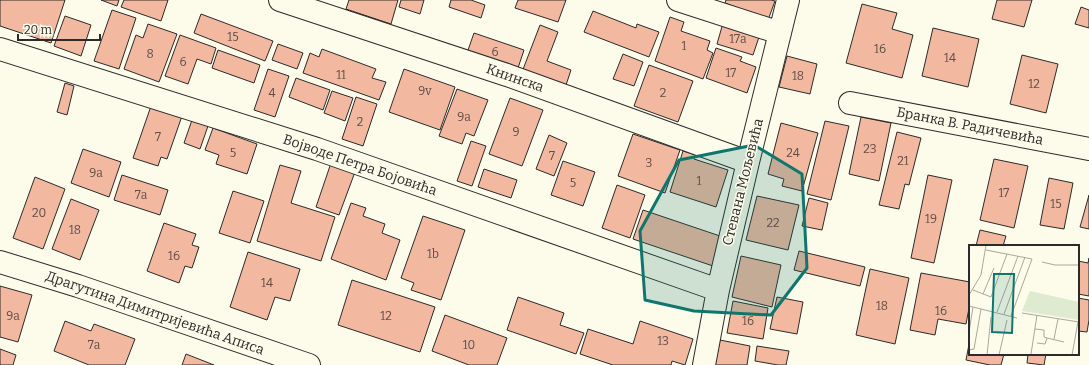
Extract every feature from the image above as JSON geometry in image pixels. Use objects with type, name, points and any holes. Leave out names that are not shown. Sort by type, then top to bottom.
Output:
[{"type":"street","name":"Книнска","points":[[280,0],[507,75],[748,162]]},
{"type":"street","points":[[678,0],[780,33]]},
{"type":"street","name":"Стевана Мољевића","points":[[704,365],[718,290],[788,0]]},
{"type":"street","name":"Војводе Петра Бојовића","points":[[0,49],[317,149],[718,290]]},
{"type":"street","name":"Бранка В. Радичевића","points":[[850,103],[1089,149]]},
{"type":"street","name":"Драгутина Димитријевића Аписа","points":[[0,262],[78,286],[309,365]]},
{"type":"highlighted area","points":[[754,145],[802,174],[807,268],[771,315],[694,311],[645,300],[640,231],[679,160]]},
{"type":"building","points":[[0,0],[65,0],[51,43],[0,26]]},
{"type":"building","points":[[101,0],[119,0],[117,6]]},
{"type":"building","points":[[124,0],[168,0],[161,21],[121,7]]},
{"type":"building","points":[[349,0],[398,0],[391,24],[346,9]]},
{"type":"building","points":[[401,0],[424,0],[420,14],[399,7]]},
{"type":"building","points":[[451,0],[471,0],[485,5],[481,18],[449,7]]},
{"type":"building","points":[[518,0],[566,0],[558,22],[515,8]]},
{"type":"building","points":[[726,0],[775,1],[768,20],[725,3]]},
{"type":"building","points":[[997,0],[1032,0],[1024,27],[992,19]]},
{"type":"building","points":[[862,4],[897,13],[892,29],[913,35],[902,78],[846,63]]},
{"type":"building","points":[[1081,7],[1089,10],[1089,28],[1075,24]]},
{"type":"building","points":[[112,10],[136,18],[119,69],[94,61]]},
{"type":"building","points":[[593,11],[636,28],[637,24],[659,32],[649,57],[584,32]]},
{"type":"building","points":[[201,14],[273,41],[265,61],[194,33]]},
{"type":"building","points":[[65,16],[91,25],[81,56],[54,46]]},
{"type":"building","points":[[670,17],[684,22],[681,31],[710,41],[707,50],[713,53],[703,79],[655,61]]},
{"type":"building","points":[[723,23],[760,34],[753,55],[717,44]]},
{"type":"building","points":[[148,24],[177,34],[159,82],[124,69],[136,35],[143,38]]},
{"type":"building","points":[[540,25],[558,32],[547,61],[571,70],[565,88],[522,72]]},
{"type":"building","points":[[933,28],[979,39],[968,87],[922,76]]},
{"type":"building","points":[[474,33],[524,50],[517,71],[467,53]]},
{"type":"building","points":[[180,35],[216,48],[211,64],[197,59],[188,84],[165,76]]},
{"type":"building","points":[[278,44],[303,53],[297,69],[272,60]]},
{"type":"building","points":[[716,48],[742,57],[740,61],[756,67],[747,93],[706,78]]},
{"type":"building","points":[[322,49],[376,69],[372,78],[386,82],[379,100],[303,73],[310,53],[319,57]]},
{"type":"building","points":[[218,50],[260,65],[254,83],[212,68]]},
{"type":"building","points":[[623,54],[643,62],[634,86],[613,79]]},
{"type":"building","points":[[1022,55],[1058,64],[1046,113],[1010,104]]},
{"type":"building","points":[[787,56],[817,64],[810,94],[779,87]]},
{"type":"building","points":[[649,65],[693,81],[678,122],[634,106]]},
{"type":"building","points":[[268,69],[289,76],[275,117],[254,110]]},
{"type":"building","points":[[404,69],[455,87],[440,130],[389,112]]},
{"type":"building","points":[[296,78],[330,90],[323,110],[289,97]]},
{"type":"building","points":[[65,83],[74,86],[67,115],[57,112]]},
{"type":"building","points":[[457,89],[488,100],[474,136],[466,133],[462,144],[439,136]]},
{"type":"building","points":[[332,91],[353,98],[345,121],[324,113]]},
{"type":"building","points":[[356,97],[377,104],[363,146],[342,139]]},
{"type":"building","points":[[510,98],[543,110],[522,166],[489,154]]},
{"type":"building","points":[[151,106],[182,116],[167,159],[161,157],[158,166],[133,158]]},
{"type":"building","points":[[861,117],[891,123],[879,181],[849,174]]},
{"type":"building","points":[[192,120],[208,126],[200,149],[184,143]]},
{"type":"building","points":[[825,121],[849,126],[831,200],[807,194]]},
{"type":"building","points":[[781,123],[818,133],[802,191],[782,186],[784,179],[768,174]]},
{"type":"building","points":[[213,128],[257,144],[247,174],[216,164],[219,155],[205,150]]},
{"type":"building","points":[[897,132],[921,138],[909,185],[905,184],[899,209],[879,205]]},
{"type":"building","points":[[633,134],[680,150],[665,193],[618,176]]},
{"type":"building","points":[[549,135],[567,143],[554,176],[536,169]]},
{"type":"building","points":[[471,141],[486,146],[472,186],[457,181]]},
{"type":"building","points":[[83,149],[121,162],[109,197],[71,183]]},
{"type":"building","points":[[683,151],[696,155],[694,159],[728,170],[716,207],[670,192]]},
{"type":"building","points":[[994,159],[1028,166],[1014,228],[980,220]]},
{"type":"building","points":[[563,161],[595,172],[583,206],[551,195]]},
{"type":"building","points":[[331,163],[355,172],[339,215],[316,207]]},
{"type":"building","points":[[280,165],[301,171],[291,203],[335,217],[321,261],[257,241]]},
{"type":"building","points":[[484,169],[517,180],[511,198],[478,187]]},
{"type":"building","points":[[122,175],[168,190],[160,215],[114,200]]},
{"type":"building","points":[[928,175],[952,180],[934,263],[911,258]]},
{"type":"building","points":[[35,177],[65,189],[43,249],[13,238]]},
{"type":"building","points":[[1049,178],[1073,183],[1064,229],[1040,225]]},
{"type":"building","points":[[617,185],[645,195],[630,238],[602,228]]},
{"type":"building","points":[[233,191],[264,201],[250,243],[219,233]]},
{"type":"building","points":[[1089,195],[1089,229],[1080,227]]},
{"type":"building","points":[[757,196],[799,205],[788,250],[746,240]]},
{"type":"building","points":[[809,198],[828,203],[822,230],[802,226]]},
{"type":"building","points":[[71,199],[99,210],[80,260],[52,249]]},
{"type":"building","points":[[351,203],[366,208],[363,216],[385,224],[382,233],[400,240],[386,280],[331,259]]},
{"type":"building","points":[[643,210],[723,237],[713,266],[633,239]]},
{"type":"building","points":[[423,216],[465,230],[441,300],[411,290],[414,283],[401,278]]},
{"type":"building","points":[[164,223],[196,234],[192,245],[199,247],[192,268],[185,266],[179,283],[147,271]]},
{"type":"building","points":[[980,230],[1006,236],[1003,245],[976,245]]},
{"type":"building","points":[[799,251],[865,267],[860,286],[794,270]]},
{"type":"building","points":[[248,252],[300,269],[290,301],[275,297],[267,320],[230,307]]},
{"type":"building","points":[[741,256],[781,265],[772,307],[732,297]]},
{"type":"building","points":[[1089,258],[1089,296],[1079,294],[1079,261],[1088,263]]},
{"type":"building","points":[[870,269],[909,278],[895,344],[856,335]]},
{"type":"building","points":[[921,273],[969,282],[969,308],[966,324],[938,319],[935,335],[910,330]]},
{"type":"building","points":[[352,280],[435,307],[420,352],[338,325]]},
{"type":"building","points":[[0,286],[32,295],[18,342],[0,337]]},
{"type":"building","points":[[518,297],[564,313],[560,325],[584,333],[576,354],[507,330]]},
{"type":"building","points":[[777,297],[803,302],[797,334],[770,329]]},
{"type":"building","points":[[1079,298],[1089,300],[1089,320],[1087,332],[1079,331]]},
{"type":"building","points":[[733,301],[768,308],[763,339],[727,333]]},
{"type":"building","points":[[445,315],[507,338],[497,365],[469,365],[432,351]]},
{"type":"building","points":[[65,321],[91,331],[94,324],[135,339],[125,365],[89,365],[54,351]]},
{"type":"building","points":[[640,321],[693,339],[685,365],[672,361],[671,365],[613,365],[580,354],[588,329],[633,344]]},
{"type":"building","points":[[720,340],[750,346],[747,365],[715,365]]},
{"type":"building","points":[[969,344],[969,355],[1004,355],[1001,365],[990,365],[966,360]]},
{"type":"building","points":[[757,346],[789,351],[786,365],[755,361]]},
{"type":"building","points":[[0,349],[16,355],[13,365],[0,365]]},
{"type":"building","points":[[186,354],[214,365],[182,365]]},
{"type":"building","points":[[1028,355],[1046,355],[1044,365],[1027,363]]}]
